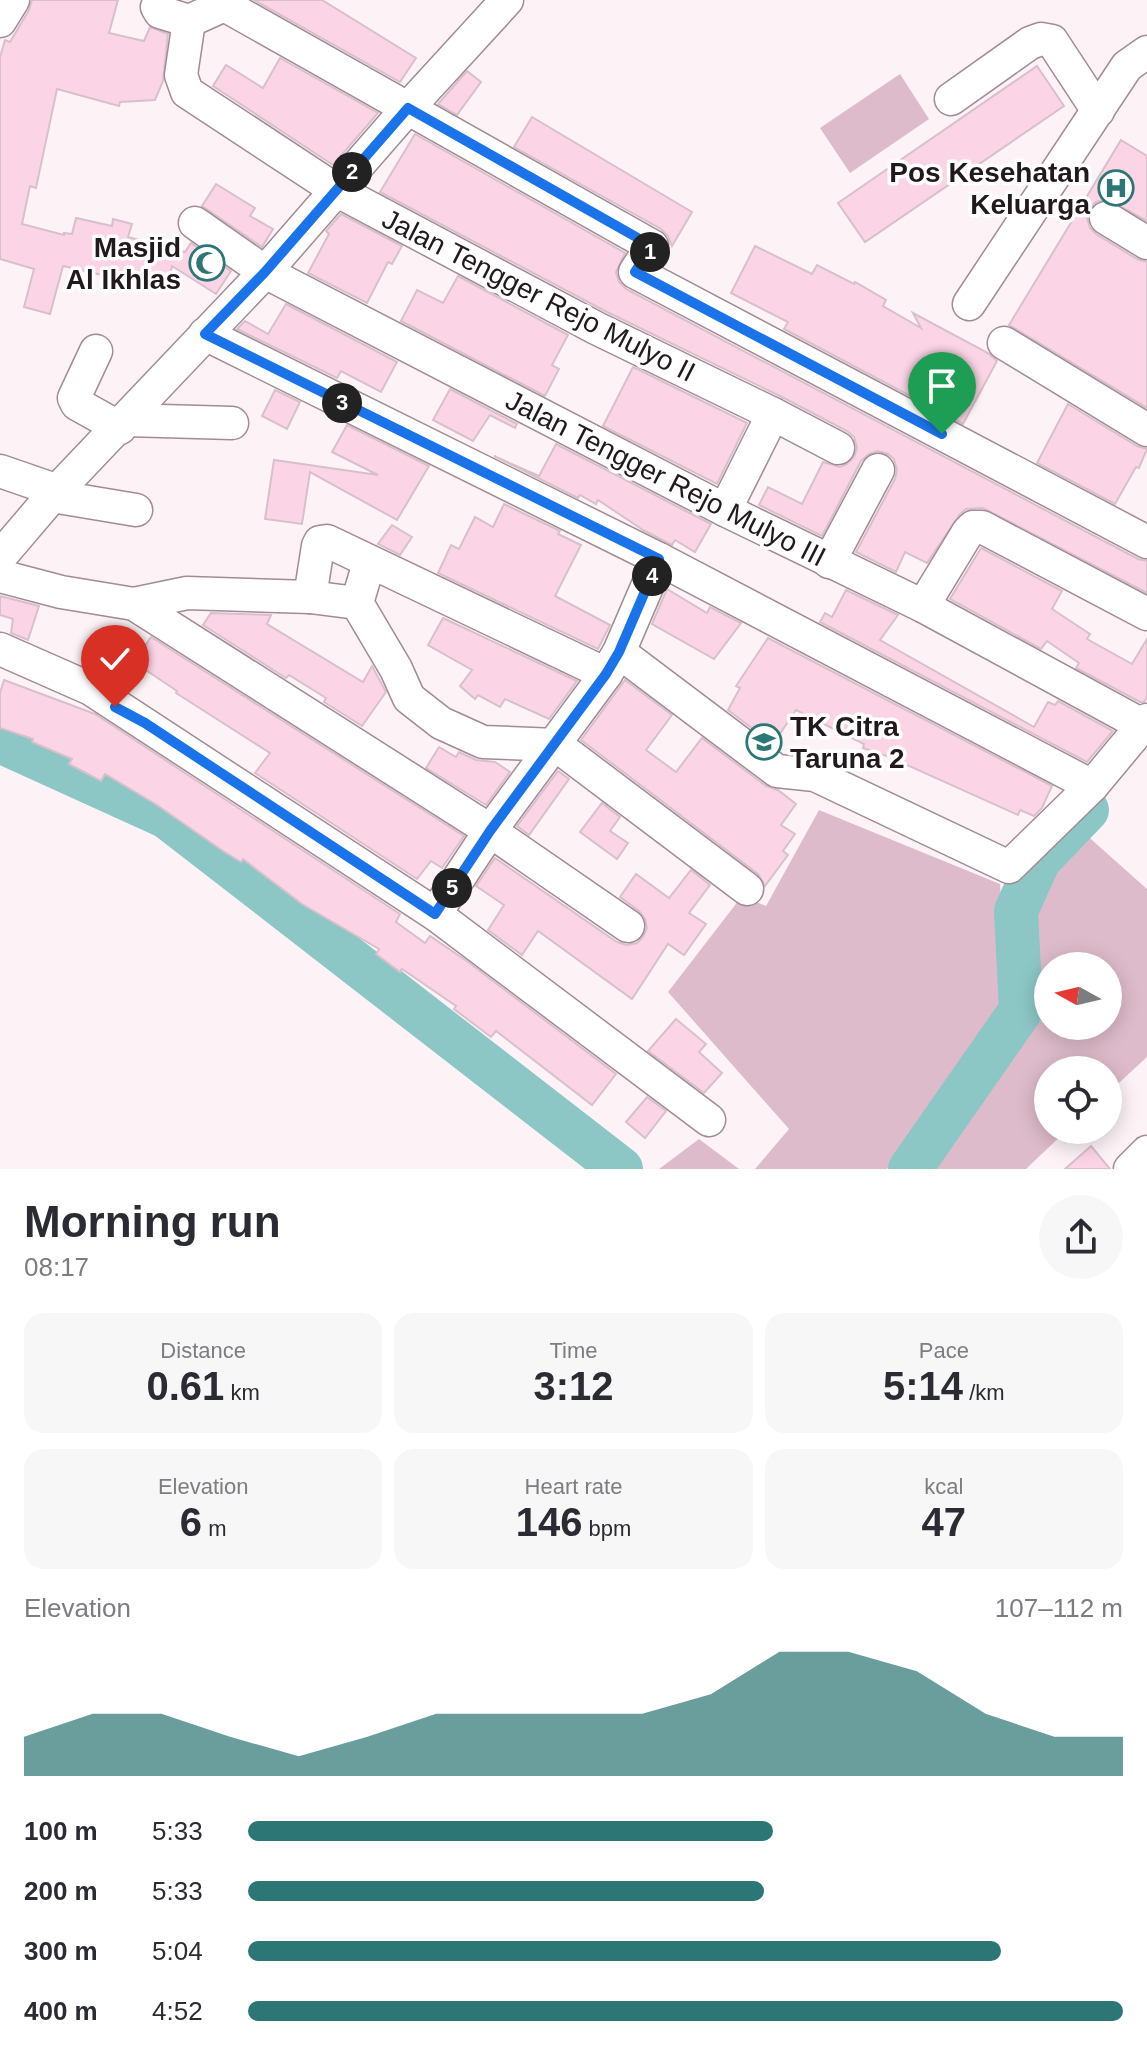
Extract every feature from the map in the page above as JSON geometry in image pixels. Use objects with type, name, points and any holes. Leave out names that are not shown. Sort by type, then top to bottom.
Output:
[{"type":"street","points":[[0,21],[13,0]]},
{"type":"street","points":[[160,0],[157,7],[160,12],[189,21],[220,7],[228,7],[652,246],[635,272],[1147,542]]},
{"type":"street","points":[[0,557],[55,494],[265,272],[507,0]]},
{"type":"street","name":"Jalan Tengger Rejo Mulyo II","points":[[189,21],[181,75],[187,92],[336,190],[596,328],[838,448]]},
{"type":"street","points":[[951,99],[1030,43],[1041,39],[1052,41],[1098,111]]},
{"type":"street","points":[[969,304],[1127,66],[1147,52]]},
{"type":"street","points":[[1106,218],[1147,243]]},
{"type":"street","name":"Jalan Tengger Rejo Mulyo III","points":[[195,223],[265,272],[725,510],[923,606],[1145,722]]},
{"type":"street","points":[[205,334],[659,559],[1092,786]]},
{"type":"street","points":[[1004,343],[1147,430]]},
{"type":"street","points":[[96,351],[74,398],[77,404],[124,424],[232,423]]},
{"type":"street","points":[[725,510],[773,414]]},
{"type":"street","points":[[829,562],[878,470]]},
{"type":"street","points":[[0,471],[55,494],[136,510]]},
{"type":"street","points":[[923,606],[968,532],[973,527],[982,527],[1147,614]]},
{"type":"street","points":[[310,597],[320,542],[327,541],[369,563],[613,663],[777,771],[815,775],[1009,867],[1092,786],[1145,722]]},
{"type":"street","points":[[435,914],[490,831],[556,745],[613,663],[659,559]]},
{"type":"street","points":[[369,563],[357,603],[396,669],[409,698],[441,723],[483,742],[556,745],[747,889]]},
{"type":"street","points":[[0,576],[61,592],[134,604],[187,593],[310,597],[357,603]]},
{"type":"street","points":[[134,604],[490,831],[628,926]]},
{"type":"street","points":[[0,649],[91,689],[435,914],[709,1120]]},
{"type":"street","points":[[1130,1169],[1147,1152]]},
{"type":"shaded area","points":[[900,74],[929,119],[850,173],[820,128]]},
{"type":"shaded area","points":[[819,810],[1000,884],[1008,998],[887,1169],[755,1169],[789,1129],[668,992],[742,896],[766,906]]},
{"type":"shaded area","points":[[1083,832],[1147,889],[1147,1057],[1122,1080],[1122,1056],[1034,1056],[1034,1144],[1052,1144],[1026,1169],[923,1169],[1032,1012],[1027,925],[1048,866]]},
{"type":"shaded area","points":[[699,1139],[739,1169],[659,1169]]},
{"type":"building","points":[[32,0],[118,0],[109,33],[144,41],[150,27],[168,34],[163,81],[155,100],[120,102],[119,106],[57,89],[36,188],[30,186],[22,224],[64,235],[72,234],[76,218],[112,226],[113,219],[132,224],[128,237],[185,252],[191,243],[231,271],[216,294],[172,266],[168,283],[121,271],[119,279],[63,266],[50,314],[24,307],[34,269],[0,259],[0,57],[5,40],[10,42]]},
{"type":"building","points":[[254,0],[322,0],[416,58],[400,82]]},
{"type":"building","points":[[280,58],[378,113],[333,165],[213,86],[226,65],[263,88]]},
{"type":"building","points":[[1037,66],[1064,106],[865,242],[838,203]]},
{"type":"building","points":[[467,71],[481,82],[457,115],[438,104]]},
{"type":"building","points":[[532,117],[692,212],[672,246],[661,229],[514,147]]},
{"type":"building","points":[[415,134],[625,253],[616,272],[619,282],[626,289],[1147,561],[1147,593],[983,508],[966,509],[960,514],[927,563],[905,552],[896,572],[856,552],[897,470],[894,459],[878,451],[861,461],[822,536],[759,505],[768,487],[802,504],[823,462],[840,467],[854,457],[857,448],[854,437],[782,397],[605,311],[380,192]]},
{"type":"building","points":[[1121,140],[1147,156],[1147,221],[1107,199],[1096,202],[1089,209],[1087,218],[1096,234],[1147,262],[1147,408],[1009,325]]},
{"type":"building","points":[[216,184],[255,208],[250,216],[273,229],[262,247],[202,206]]},
{"type":"building","points":[[341,214],[402,246],[392,264],[388,262],[367,303],[308,273],[329,234],[326,231]]},
{"type":"building","points":[[755,246],[812,274],[817,265],[855,282],[886,300],[883,306],[921,328],[913,313],[988,353],[997,361],[963,424],[784,329],[788,322],[731,293]]},
{"type":"building","points":[[458,276],[568,335],[552,365],[559,369],[545,396],[401,321],[417,290],[443,303]]},
{"type":"building","points":[[286,304],[397,362],[381,392],[341,371],[337,378],[237,329],[245,321],[268,334]]},
{"type":"building","points":[[633,367],[747,423],[717,484],[603,426]]},
{"type":"building","points":[[450,389],[517,424],[515,428],[490,415],[473,441],[433,420]]},
{"type":"building","points":[[275,390],[300,402],[287,429],[262,416]]},
{"type":"building","points":[[1068,404],[1147,449],[1139,468],[1136,467],[1115,504],[1037,463]]},
{"type":"building","points":[[347,425],[429,466],[397,520],[310,472],[302,524],[265,519],[274,460],[378,475],[332,452]]},
{"type":"building","points":[[556,444],[711,524],[695,552],[675,540],[672,545],[643,530],[598,500],[596,504],[580,495],[578,498],[494,456],[539,476]]},
{"type":"building","points":[[504,504],[560,531],[558,534],[581,545],[555,596],[610,625],[598,649],[438,573],[451,545],[459,549],[475,517],[493,527]]},
{"type":"building","points":[[392,525],[412,537],[400,555],[378,544]]},
{"type":"building","points":[[981,548],[1062,591],[1052,609],[1090,634],[1087,639],[1132,664],[1147,639],[1147,697],[1144,702],[1076,668],[1079,663],[1047,641],[1041,649],[950,599]]},
{"type":"building","points":[[667,589],[707,613],[710,607],[741,623],[714,659],[652,624]]},
{"type":"building","points":[[846,590],[898,615],[880,640],[1034,727],[1048,702],[1055,705],[1058,701],[1113,731],[1087,762],[820,622],[825,613],[832,617]]},
{"type":"building","points":[[0,596],[39,606],[28,640],[11,633],[13,619],[0,615]]},
{"type":"building","points":[[211,613],[271,615],[267,624],[363,682],[372,666],[386,692],[362,726],[324,702],[326,698],[289,675],[286,678],[203,625]]},
{"type":"building","points":[[443,618],[577,681],[549,719],[505,699],[500,707],[478,695],[475,699],[460,686],[472,670],[428,645]]},
{"type":"building","points":[[151,637],[464,836],[442,868],[431,861],[417,879],[255,773],[270,753],[176,693],[134,662]]},
{"type":"building","points":[[768,638],[1052,786],[1042,808],[1034,816],[1020,810],[1018,815],[863,748],[864,744],[796,710],[773,744],[728,710],[740,688],[736,686]]},
{"type":"building","points":[[4,680],[95,714],[400,914],[396,922],[425,943],[430,936],[468,962],[616,1074],[592,1105],[496,1031],[491,1037],[454,1009],[456,1006],[376,954],[379,949],[302,904],[243,859],[241,862],[223,851],[157,805],[105,774],[101,781],[69,764],[72,759],[32,742],[33,739],[0,728],[0,693]]},
{"type":"building","points":[[625,680],[672,715],[646,750],[676,772],[702,738],[766,786],[778,790],[796,804],[781,825],[795,834],[783,851],[788,855],[765,886],[758,874],[581,740]]},
{"type":"building","points":[[439,747],[456,757],[459,752],[476,760],[495,762],[510,772],[486,805],[426,768]]},
{"type":"building","points":[[558,771],[569,779],[529,835],[517,826]]},
{"type":"building","points":[[602,803],[620,817],[610,831],[628,843],[617,859],[580,832]]},
{"type":"building","points":[[495,858],[617,942],[627,945],[637,943],[647,928],[639,911],[620,897],[636,874],[669,898],[691,870],[710,885],[689,913],[706,924],[684,955],[668,944],[632,999],[538,931],[522,955],[488,930],[504,905],[476,886]]},
{"type":"building","points":[[676,1019],[706,1044],[699,1052],[722,1073],[704,1093],[648,1051]]},
{"type":"building","points":[[647,1097],[666,1111],[645,1138],[626,1122]]},
{"type":"building","points":[[1091,1146],[1110,1169],[1065,1169]]},
{"type":"waterway","points":[[0,741],[167,817],[621,1169]]},
{"type":"waterway","points":[[910,1169],[1021,1010],[1016,911],[1039,860],[1087,810]]},
{"type":"place","name":"Pos Kesehatan Keluarga","points":[[1116,188]]},
{"type":"place","name":"Masjid Al Ikhlas","points":[[207,263]]},
{"type":"place","name":"TK Citra Taruna 2","points":[[764,742]]},
{"type":"route","points":[[115,707],[145,723],[435,914],[490,831],[556,745],[619,652],[659,559],[205,334],[265,272],[408,108],[652,246],[635,272],[942,434]]}]
